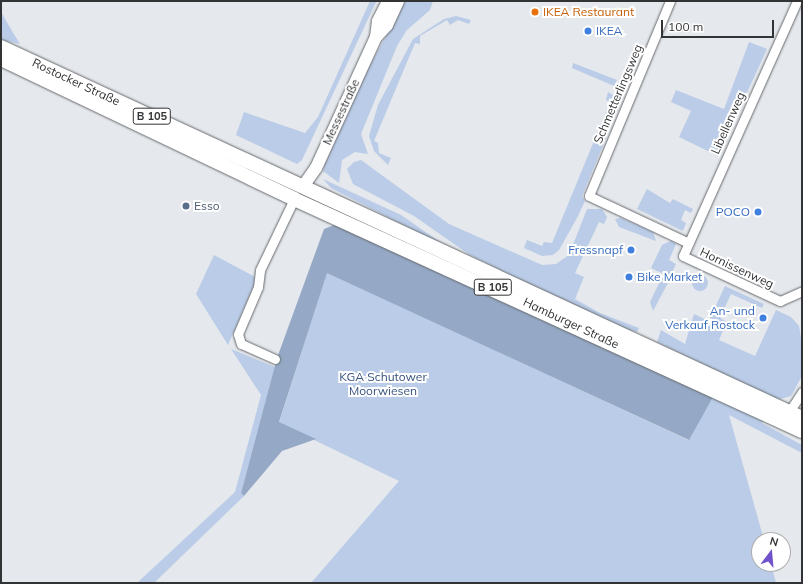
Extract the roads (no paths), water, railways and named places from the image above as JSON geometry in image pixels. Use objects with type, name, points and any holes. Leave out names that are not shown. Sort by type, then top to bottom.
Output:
[{"type":"main road","name":"Messestraße","points":[[304,185],[316,168],[376,37],[378,22],[388,1]]},
{"type":"main road","name":"Messestraße","points":[[376,37],[387,25],[398,1]]},
{"type":"main road","name":"Rostocker Straße","points":[[1,47],[304,185]]},
{"type":"main road","name":"Rostocker Straße","points":[[1,59],[294,199]]},
{"type":"main road","points":[[294,199],[304,185]]},
{"type":"main road","name":"Hamburger Straße","points":[[304,185],[796,420]]},
{"type":"main road","name":"Hamburger Straße","points":[[294,199],[796,420]]},
{"type":"street","name":"Schmetterlingsweg","points":[[589,196],[670,1]]},
{"type":"street","name":"Libellenweg","points":[[683,256],[797,1]]},
{"type":"street","name":"Hornissenweg","points":[[589,196],[689,243]]},
{"type":"street","points":[[275,359],[241,344],[238,334],[258,287],[260,270],[294,199]]},
{"type":"street","name":"Hornissenweg","points":[[683,256],[780,301],[802,291]]},
{"type":"street","points":[[796,420],[802,392]]},
{"type":"place","name":"IKEA Restaurant","points":[[535,12]]},
{"type":"place","name":"IKEA","points":[[588,31]]},
{"type":"place","name":"Esso","points":[[186,206]]},
{"type":"place","name":"POCO","points":[[758,212]]},
{"type":"place","name":"Fressnapf","points":[[631,250]]},
{"type":"place","name":"Bike Market","points":[[629,277]]},
{"type":"place","name":"An- und Verkauf Rostock","points":[[763,318]]},
{"type":"park label","name":"KGA Schutower Moorwiesen","points":[[383,384]]}]
